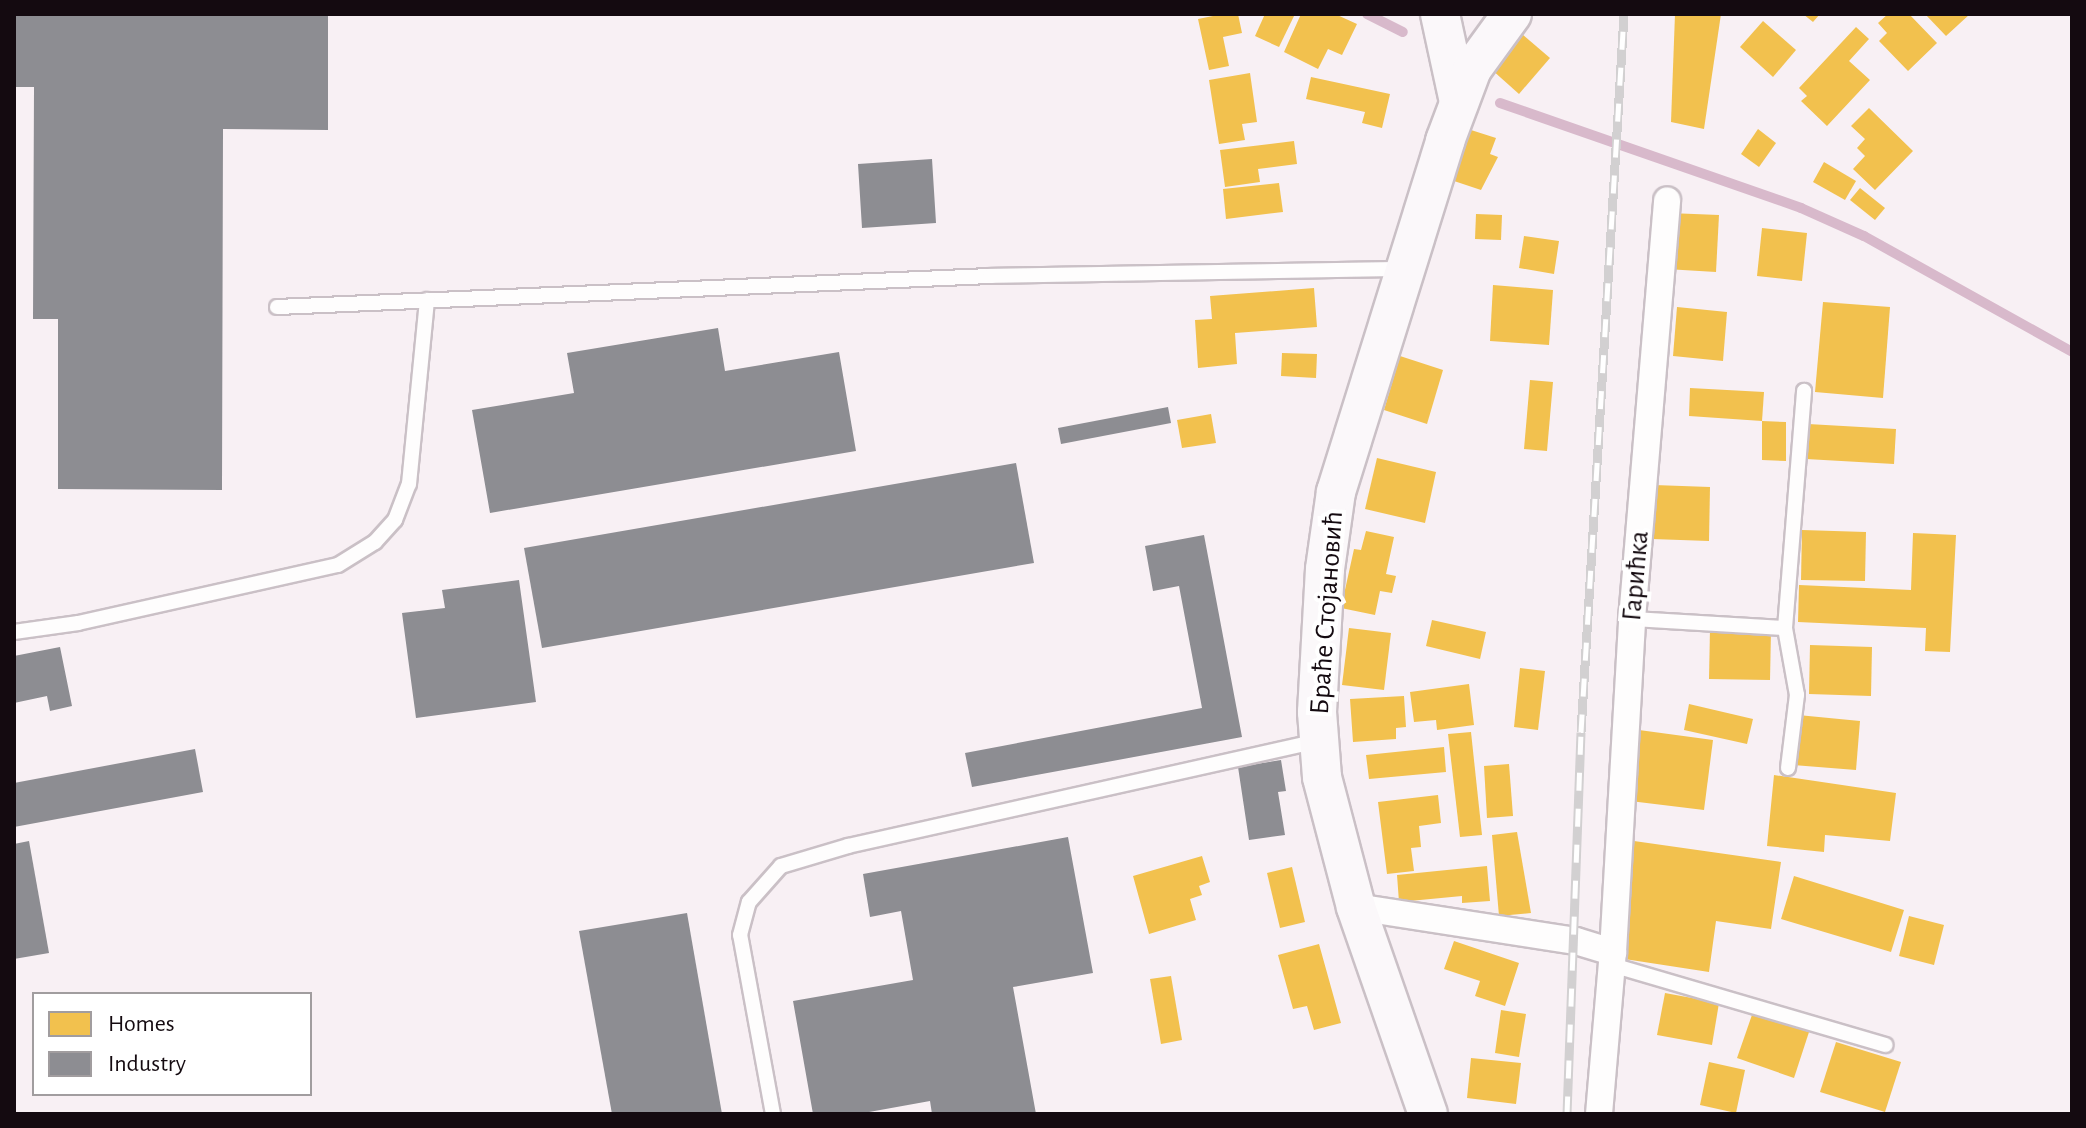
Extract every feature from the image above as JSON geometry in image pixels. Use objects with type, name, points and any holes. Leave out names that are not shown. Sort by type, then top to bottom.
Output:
[{"type":"main road","points":[[1440,14],[1466,86]]},
{"type":"main road","name":"Браће Стојановић","points":[[1428,1114],[1333,831],[1318,741],[1325,569],[1336,492],[1404,269],[1466,86],[1473,14]]},
{"type":"main road","name":"Браће Стојановић","points":[[1466,86],[1512,14]]},
{"type":"street","name":"Гарићка","points":[[1599,1114],[1613,958],[1632,619],[1667,200]]},
{"type":"street","points":[[1356,907],[1576,941],[1613,958]]},
{"type":"lane","points":[[277,307],[991,276],[1404,269]]},
{"type":"lane","points":[[14,632],[78,623],[338,565],[375,542],[395,520],[409,484],[427,300]]},
{"type":"lane","points":[[1788,768],[1797,695],[1785,628],[1804,391]]},
{"type":"lane","points":[[1632,619],[1785,628]]},
{"type":"lane","points":[[773,1114],[740,935],[749,902],[781,866],[848,846],[1318,741]]},
{"type":"lane","points":[[1613,958],[1886,1045]]},
{"type":"building: Homes","points":[[1238,14],[1242,33],[1223,37],[1229,66],[1209,70],[1198,19]]},
{"type":"building: Homes","points":[[1265,14],[1295,14],[1279,47],[1255,36]]},
{"type":"building: Homes","points":[[1301,14],[1335,14],[1357,24],[1342,55],[1328,49],[1318,69],[1284,52]]},
{"type":"building: Homes","points":[[1675,14],[1721,14],[1704,129],[1671,122]]},
{"type":"building: Homes","points":[[1803,14],[1820,14],[1813,22]]},
{"type":"building: Homes","points":[[1888,14],[1909,14],[1937,43],[1908,71],[1879,41],[1887,33],[1878,23]]},
{"type":"building: Homes","points":[[1925,14],[1970,14],[1946,36]]},
{"type":"building: Homes","points":[[1763,21],[1796,50],[1773,77],[1740,47]]},
{"type":"building: Homes","points":[[1856,27],[1869,39],[1849,61],[1870,80],[1827,126],[1801,101],[1807,96],[1799,88]]},
{"type":"building: Homes","points":[[1522,34],[1550,58],[1519,94],[1491,69]]},
{"type":"building: Homes","points":[[1250,73],[1257,122],[1242,124],[1245,140],[1219,144],[1209,80]]},
{"type":"building: Homes","points":[[1311,77],[1390,94],[1382,128],[1362,123],[1365,112],[1306,99]]},
{"type":"building: Homes","points":[[1869,108],[1913,151],[1875,190],[1853,169],[1865,156],[1857,148],[1865,139],[1851,126]]},
{"type":"building: Homes","points":[[1758,129],[1776,143],[1759,167],[1741,154]]},
{"type":"building: Homes","points":[[1471,130],[1496,138],[1490,154],[1498,157],[1481,190],[1454,181]]},
{"type":"building: Homes","points":[[1294,141],[1297,164],[1258,169],[1260,182],[1225,187],[1220,150]]},
{"type":"building: Homes","points":[[1824,162],[1856,181],[1845,200],[1813,182]]},
{"type":"building: Homes","points":[[1279,183],[1283,212],[1226,219],[1223,189]]},
{"type":"building: Homes","points":[[1860,188],[1885,208],[1875,220],[1850,200]]},
{"type":"building: Homes","points":[[1669,213],[1719,215],[1716,272],[1666,269]]},
{"type":"building: Homes","points":[[1476,214],[1502,215],[1501,240],[1475,239]]},
{"type":"building: Homes","points":[[1762,228],[1807,233],[1802,281],[1757,276]]},
{"type":"building: Homes","points":[[1524,236],[1559,241],[1554,274],[1519,268]]},
{"type":"building: Homes","points":[[1493,285],[1553,290],[1549,345],[1490,341]]},
{"type":"building: Homes","points":[[1314,288],[1317,327],[1235,333],[1237,364],[1198,368],[1195,320],[1212,319],[1210,296]]},
{"type":"building: Homes","points":[[1823,302],[1890,307],[1883,398],[1815,392]]},
{"type":"building: Homes","points":[[1677,307],[1727,312],[1723,361],[1673,356]]},
{"type":"building: Homes","points":[[1282,353],[1317,354],[1316,378],[1281,376]]},
{"type":"building: Homes","points":[[1400,356],[1443,370],[1427,424],[1384,410]]},
{"type":"building: Homes","points":[[1530,380],[1553,382],[1547,451],[1524,449]]},
{"type":"building: Homes","points":[[1690,388],[1764,392],[1762,421],[1689,416]]},
{"type":"building: Homes","points":[[1211,414],[1216,443],[1182,448],[1177,420]]},
{"type":"building: Homes","points":[[1762,421],[1786,422],[1786,461],[1762,460]]},
{"type":"building: Homes","points":[[1808,424],[1896,429],[1894,464],[1806,459]]},
{"type":"building: Homes","points":[[1377,458],[1436,472],[1425,523],[1365,509]]},
{"type":"building: Homes","points":[[1654,485],[1710,487],[1709,541],[1652,539]]},
{"type":"building: Homes","points":[[1802,530],[1866,532],[1865,581],[1801,580]]},
{"type":"building: Homes","points":[[1366,531],[1394,537],[1386,574],[1396,576],[1392,593],[1380,591],[1375,615],[1341,608],[1354,549],[1361,550]]},
{"type":"building: Homes","points":[[1913,533],[1956,535],[1950,652],[1925,651],[1926,628],[1798,622],[1799,585],[1911,590]]},
{"type":"building: Homes","points":[[1432,620],[1486,632],[1480,659],[1426,646]]},
{"type":"building: Homes","points":[[1349,628],[1391,633],[1384,690],[1342,685]]},
{"type":"building: Homes","points":[[1710,629],[1771,631],[1770,680],[1709,679]]},
{"type":"building: Homes","points":[[1810,645],[1872,647],[1871,696],[1809,694]]},
{"type":"building: Homes","points":[[1520,668],[1545,671],[1538,730],[1514,727]]},
{"type":"building: Homes","points":[[1469,684],[1474,725],[1437,730],[1436,720],[1414,722],[1410,692]]},
{"type":"building: Homes","points":[[1404,696],[1406,727],[1396,728],[1396,739],[1353,742],[1350,699]]},
{"type":"building: Homes","points":[[1689,704],[1753,719],[1747,744],[1684,730]]},
{"type":"building: Homes","points":[[1798,715],[1860,721],[1856,770],[1793,765]]},
{"type":"building: Homes","points":[[1639,730],[1713,740],[1704,810],[1630,801]]},
{"type":"building: Homes","points":[[1471,732],[1482,835],[1460,837],[1448,734]]},
{"type":"building: Homes","points":[[1444,747],[1446,772],[1369,779],[1366,755]]},
{"type":"building: Homes","points":[[1509,764],[1513,816],[1487,818],[1484,766]]},
{"type":"building: Homes","points":[[1774,775],[1896,793],[1890,841],[1825,835],[1824,852],[1767,846]]},
{"type":"building: Homes","points":[[1438,795],[1441,823],[1419,826],[1421,847],[1411,848],[1414,871],[1387,874],[1378,802]]},
{"type":"building: Homes","points":[[1517,832],[1531,913],[1499,916],[1492,835]]},
{"type":"building: Homes","points":[[1634,841],[1781,862],[1771,929],[1716,921],[1709,972],[1618,958]]},
{"type":"building: Homes","points":[[1202,856],[1210,882],[1199,886],[1202,895],[1190,899],[1196,920],[1149,934],[1133,876]]},
{"type":"building: Homes","points":[[1487,866],[1490,901],[1462,903],[1462,896],[1399,902],[1397,875]]},
{"type":"building: Homes","points":[[1292,867],[1305,922],[1280,928],[1267,873]]},
{"type":"building: Homes","points":[[1794,876],[1904,910],[1891,952],[1781,919]]},
{"type":"building: Homes","points":[[1909,916],[1944,925],[1934,965],[1899,956]]},
{"type":"building: Homes","points":[[1454,941],[1519,963],[1505,1006],[1475,996],[1480,981],[1444,969]]},
{"type":"building: Homes","points":[[1319,944],[1341,1023],[1314,1030],[1307,1006],[1293,1009],[1278,955]]},
{"type":"building: Homes","points":[[1171,976],[1182,1040],[1161,1044],[1150,979]]},
{"type":"building: Homes","points":[[1665,993],[1719,1003],[1712,1045],[1657,1035]]},
{"type":"building: Homes","points":[[1501,1010],[1526,1014],[1519,1057],[1495,1053]]},
{"type":"building: Homes","points":[[1753,1012],[1809,1032],[1794,1078],[1737,1058]]},
{"type":"building: Homes","points":[[1836,1042],[1901,1062],[1885,1112],[1820,1092]]},
{"type":"building: Homes","points":[[1471,1058],[1521,1063],[1516,1104],[1467,1098]]},
{"type":"building: Homes","points":[[1709,1062],[1745,1070],[1736,1113],[1700,1105]]},
{"type":"building: Industry","points":[[14,14],[328,14],[328,130],[223,129],[222,490],[58,489],[58,319],[33,319],[34,87],[14,87]]},
{"type":"building: Industry","points":[[932,159],[936,223],[862,228],[858,164]]},
{"type":"building: Industry","points":[[718,328],[725,371],[839,352],[856,451],[490,513],[472,410],[574,393],[567,353]]},
{"type":"building: Industry","points":[[1168,407],[1171,423],[1061,444],[1058,428]]},
{"type":"building: Industry","points":[[1016,463],[1034,563],[542,648],[524,548]]},
{"type":"building: Industry","points":[[1204,535],[1242,737],[972,787],[965,753],[1202,708],[1179,586],[1153,591],[1145,546]]},
{"type":"building: Industry","points":[[519,580],[536,702],[416,718],[402,613],[445,608],[442,590]]},
{"type":"building: Industry","points":[[60,647],[72,706],[50,711],[47,696],[14,703],[14,656]]},
{"type":"building: Industry","points":[[195,749],[203,792],[14,827],[14,783]]},
{"type":"building: Industry","points":[[1281,760],[1286,791],[1278,792],[1285,835],[1249,840],[1238,767]]},
{"type":"building: Industry","points":[[1068,837],[1093,973],[1013,987],[1036,1114],[932,1114],[930,1101],[858,1114],[813,1114],[793,1001],[913,980],[901,911],[870,917],[863,874]]},
{"type":"building: Industry","points":[[29,841],[49,953],[14,959],[14,844]]},
{"type":"building: Industry","points":[[687,913],[722,1114],[612,1114],[579,931]]},
{"type":"waterway","points":[[1367,14],[1403,32]]},
{"type":"waterway","points":[[1500,103],[1801,208],[1864,236],[2072,352]]},
{"type":"railway","points":[[1567,1114],[1581,732],[1624,14]]}]
